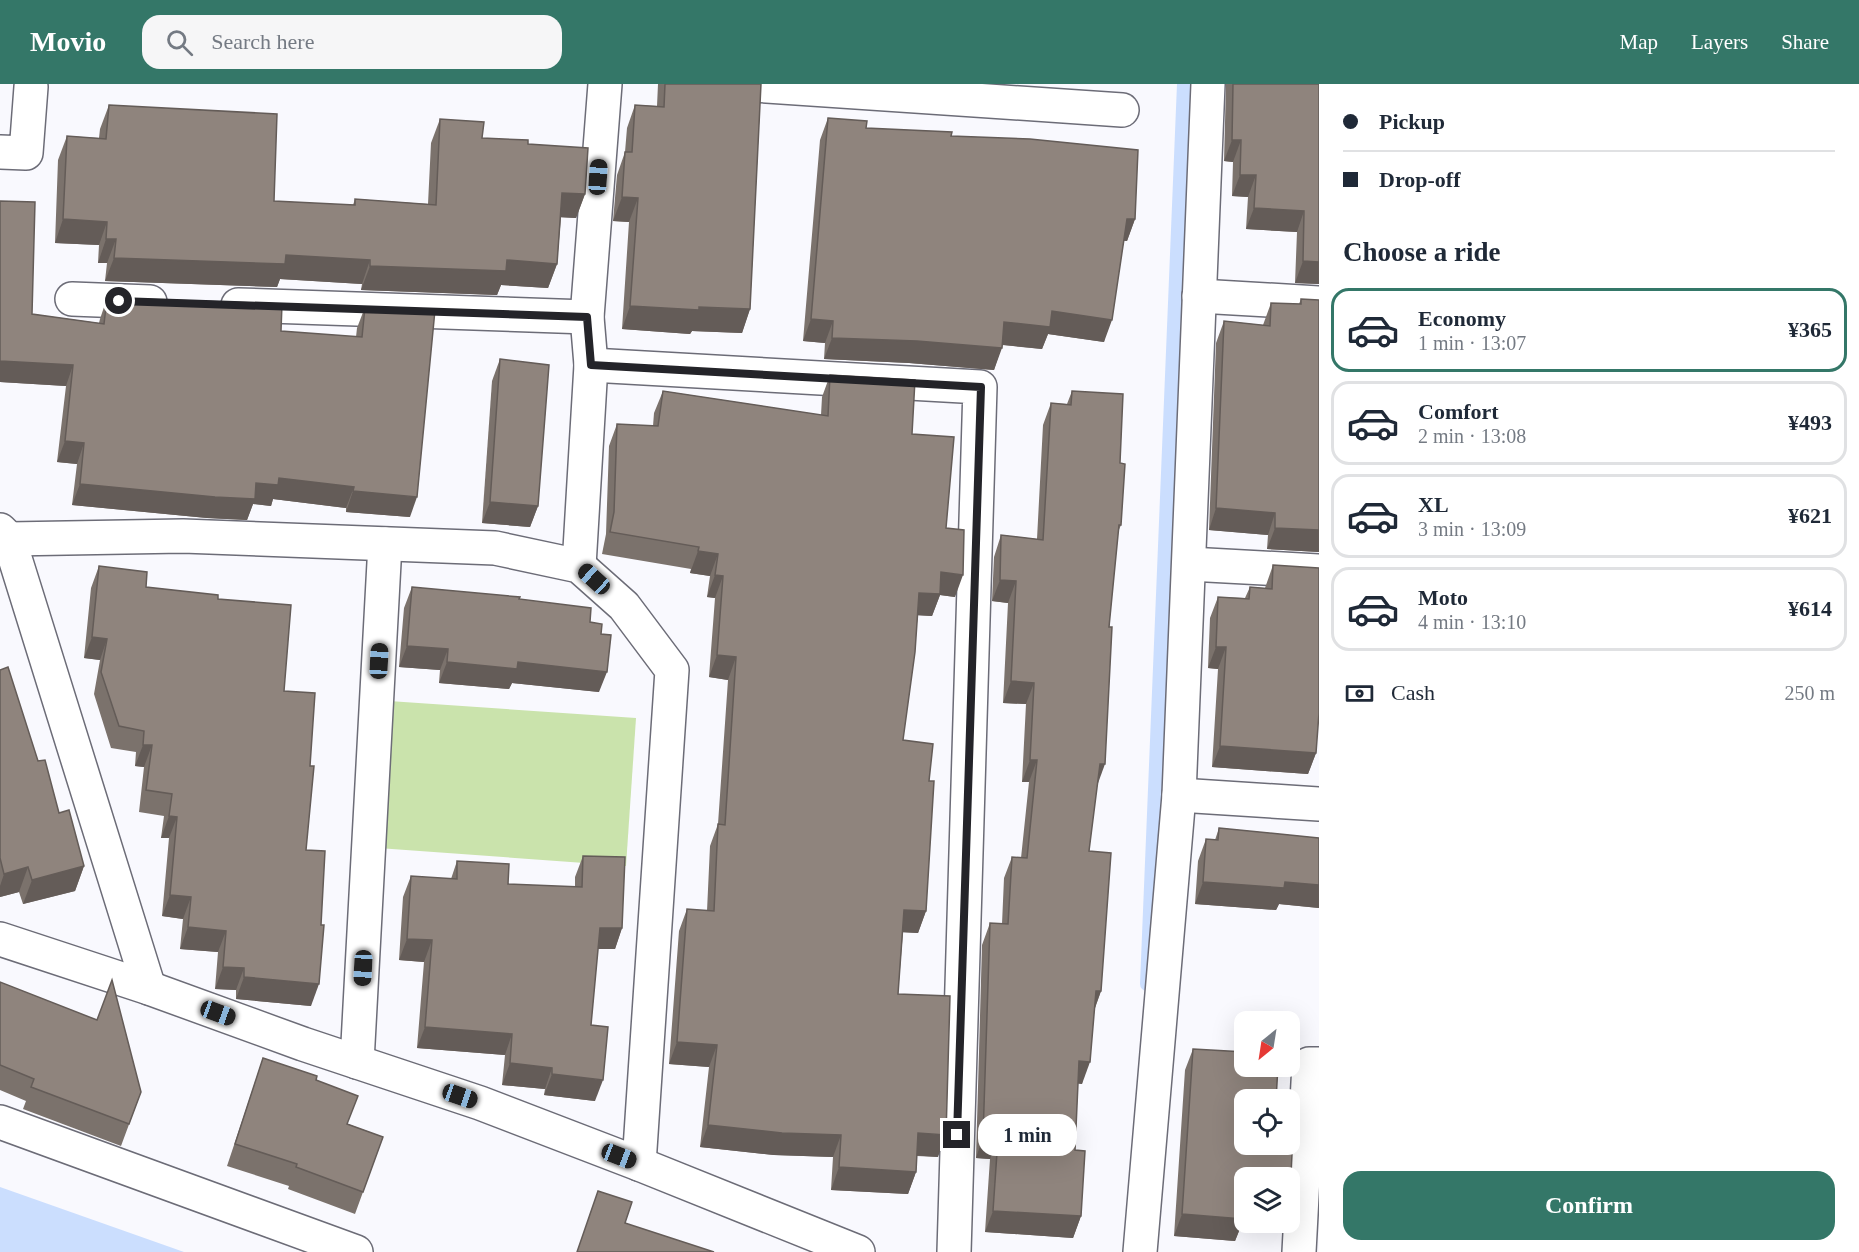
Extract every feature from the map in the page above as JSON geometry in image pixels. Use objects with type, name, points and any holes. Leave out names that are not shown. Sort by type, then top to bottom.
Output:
[{"type":"street","points":[[579,566],[591,365],[587,317],[605,84]]},
{"type":"street","points":[[738,84],[1122,110]]},
{"type":"street","points":[[1140,1252],[1179,795],[1208,84]]},
{"type":"street","points":[[0,152],[26,153],[31,87]]},
{"type":"street","points":[[1199,296],[1319,303]]},
{"type":"street","points":[[72,299],[587,317]]},
{"type":"street","points":[[591,365],[981,387],[954,1252]]},
{"type":"street","points":[[149,988],[4,535],[183,536],[495,548],[579,566],[624,606],[672,670],[639,1164]]},
{"type":"street","points":[[357,1062],[386,544]]},
{"type":"street","points":[[1189,564],[1319,571]]},
{"type":"street","points":[[1179,795],[1319,804]]},
{"type":"street","points":[[0,939],[149,988],[480,1103],[858,1252]]},
{"type":"street","points":[[1299,1252],[1309,1064],[1319,1064]]},
{"type":"street","points":[[0,1122],[356,1252]]},
{"type":"green space","points":[[389,701],[636,718],[626,866],[378,848]]},
{"type":"water","points":[[0,1187],[184,1252],[0,1252]]},
{"type":"building","points":[[665,84],[761,84],[750,309],[699,307],[699,310],[630,306],[638,198],[622,197],[625,152],[632,152],[635,105],[664,107]]},
{"type":"building","points":[[1233,84],[1319,84],[1319,262],[1303,261],[1304,211],[1254,208],[1256,175],[1240,175],[1241,140],[1232,140]]},
{"type":"building","points":[[109,105],[277,114],[274,201],[355,205],[355,199],[436,205],[440,119],[484,122],[482,138],[528,140],[528,144],[588,148],[585,194],[562,193],[557,264],[507,260],[506,271],[370,266],[370,260],[286,255],[285,264],[114,258],[116,239],[106,239],[107,222],[63,219],[67,136],[106,139]]},
{"type":"building","points":[[828,118],[867,121],[866,128],[952,132],[951,136],[1030,139],[1138,150],[1135,219],[1127,219],[1112,320],[1052,311],[1050,327],[1004,322],[1002,348],[917,341],[832,338],[833,321],[811,319]]},
{"type":"building","points":[[0,201],[35,202],[32,314],[104,324],[107,298],[282,304],[281,331],[362,337],[365,307],[435,310],[417,497],[353,491],[354,487],[279,478],[278,485],[256,483],[255,499],[80,484],[84,443],[65,441],[73,365],[0,361]]},
{"type":"building","points":[[1301,299],[1319,300],[1319,530],[1275,528],[1275,513],[1216,508],[1224,321],[1270,326],[1271,303],[1301,304]]},
{"type":"building","points":[[500,359],[549,365],[538,506],[490,502]]},
{"type":"building","points":[[830,375],[915,380],[912,434],[954,437],[946,528],[964,530],[963,575],[941,572],[940,594],[919,593],[915,652],[903,740],[933,744],[929,781],[934,781],[926,911],[904,910],[898,994],[950,996],[946,1135],[918,1133],[916,1172],[839,1167],[841,1135],[782,1133],[708,1125],[717,1045],[677,1042],[687,909],[714,911],[718,824],[725,825],[736,657],[717,655],[723,576],[715,575],[718,554],[698,551],[699,547],[610,532],[614,512],[617,424],[658,426],[663,391],[828,416]]},
{"type":"building","points":[[1072,391],[1123,394],[1120,463],[1125,464],[1121,525],[1119,525],[1109,627],[1112,627],[1105,764],[1100,764],[1089,851],[1111,853],[1101,991],[1096,991],[1090,1062],[1079,1061],[1075,1150],[1085,1151],[1081,1216],[993,1211],[998,1138],[983,1137],[990,923],[1008,924],[1012,857],[1027,858],[1037,760],[1030,760],[1034,683],[1011,681],[1016,581],[1000,580],[1001,535],[1043,540],[1051,403],[1071,405]]},
{"type":"building","points":[[1273,565],[1319,568],[1319,713],[1316,753],[1220,746],[1226,647],[1216,647],[1218,597],[1249,599],[1250,587],[1272,589]]},
{"type":"building","points":[[99,566],[147,572],[146,587],[218,595],[218,599],[291,605],[284,691],[315,693],[310,766],[314,766],[306,850],[325,851],[321,925],[324,925],[319,984],[244,977],[244,968],[223,967],[226,931],[188,927],[191,897],[170,895],[177,817],[169,816],[172,794],[146,790],[152,745],[143,745],[144,731],[119,726],[101,672],[107,639],[92,637]]},
{"type":"building","points":[[412,587],[520,597],[519,599],[591,608],[590,622],[602,624],[601,634],[611,635],[607,672],[518,662],[517,669],[447,662],[448,649],[407,646]]},
{"type":"building","points":[[8,667],[38,761],[45,760],[59,813],[69,810],[84,866],[32,880],[28,867],[4,874],[0,858],[0,670]]},
{"type":"building","points":[[1219,828],[1319,838],[1319,885],[1285,882],[1284,888],[1203,882],[1206,839],[1218,840]]},
{"type":"building","points":[[583,856],[625,857],[622,928],[600,928],[591,1025],[608,1027],[603,1080],[552,1074],[552,1068],[510,1063],[512,1034],[425,1027],[432,940],[407,939],[411,876],[457,879],[457,861],[509,864],[508,884],[582,887]]},
{"type":"building","points":[[112,980],[141,1092],[129,1124],[31,1087],[34,1079],[0,1065],[0,982],[97,1020]]},
{"type":"building","points":[[1193,1049],[1234,1051],[1234,1077],[1277,1077],[1277,1089],[1234,1089],[1234,1155],[1292,1155],[1291,1167],[1234,1167],[1234,1218],[1182,1214]]},
{"type":"building","points":[[263,1058],[317,1076],[316,1080],[358,1096],[347,1124],[383,1137],[363,1192],[296,1167],[297,1164],[235,1144]]},
{"type":"building","points":[[598,1191],[632,1202],[625,1223],[714,1252],[577,1252]]},
{"type":"waterway","points":[[1147,984],[1184,84]]},
{"type":"route","points":[[119,301],[587,317],[591,365],[981,387],[957,1135]]}]
